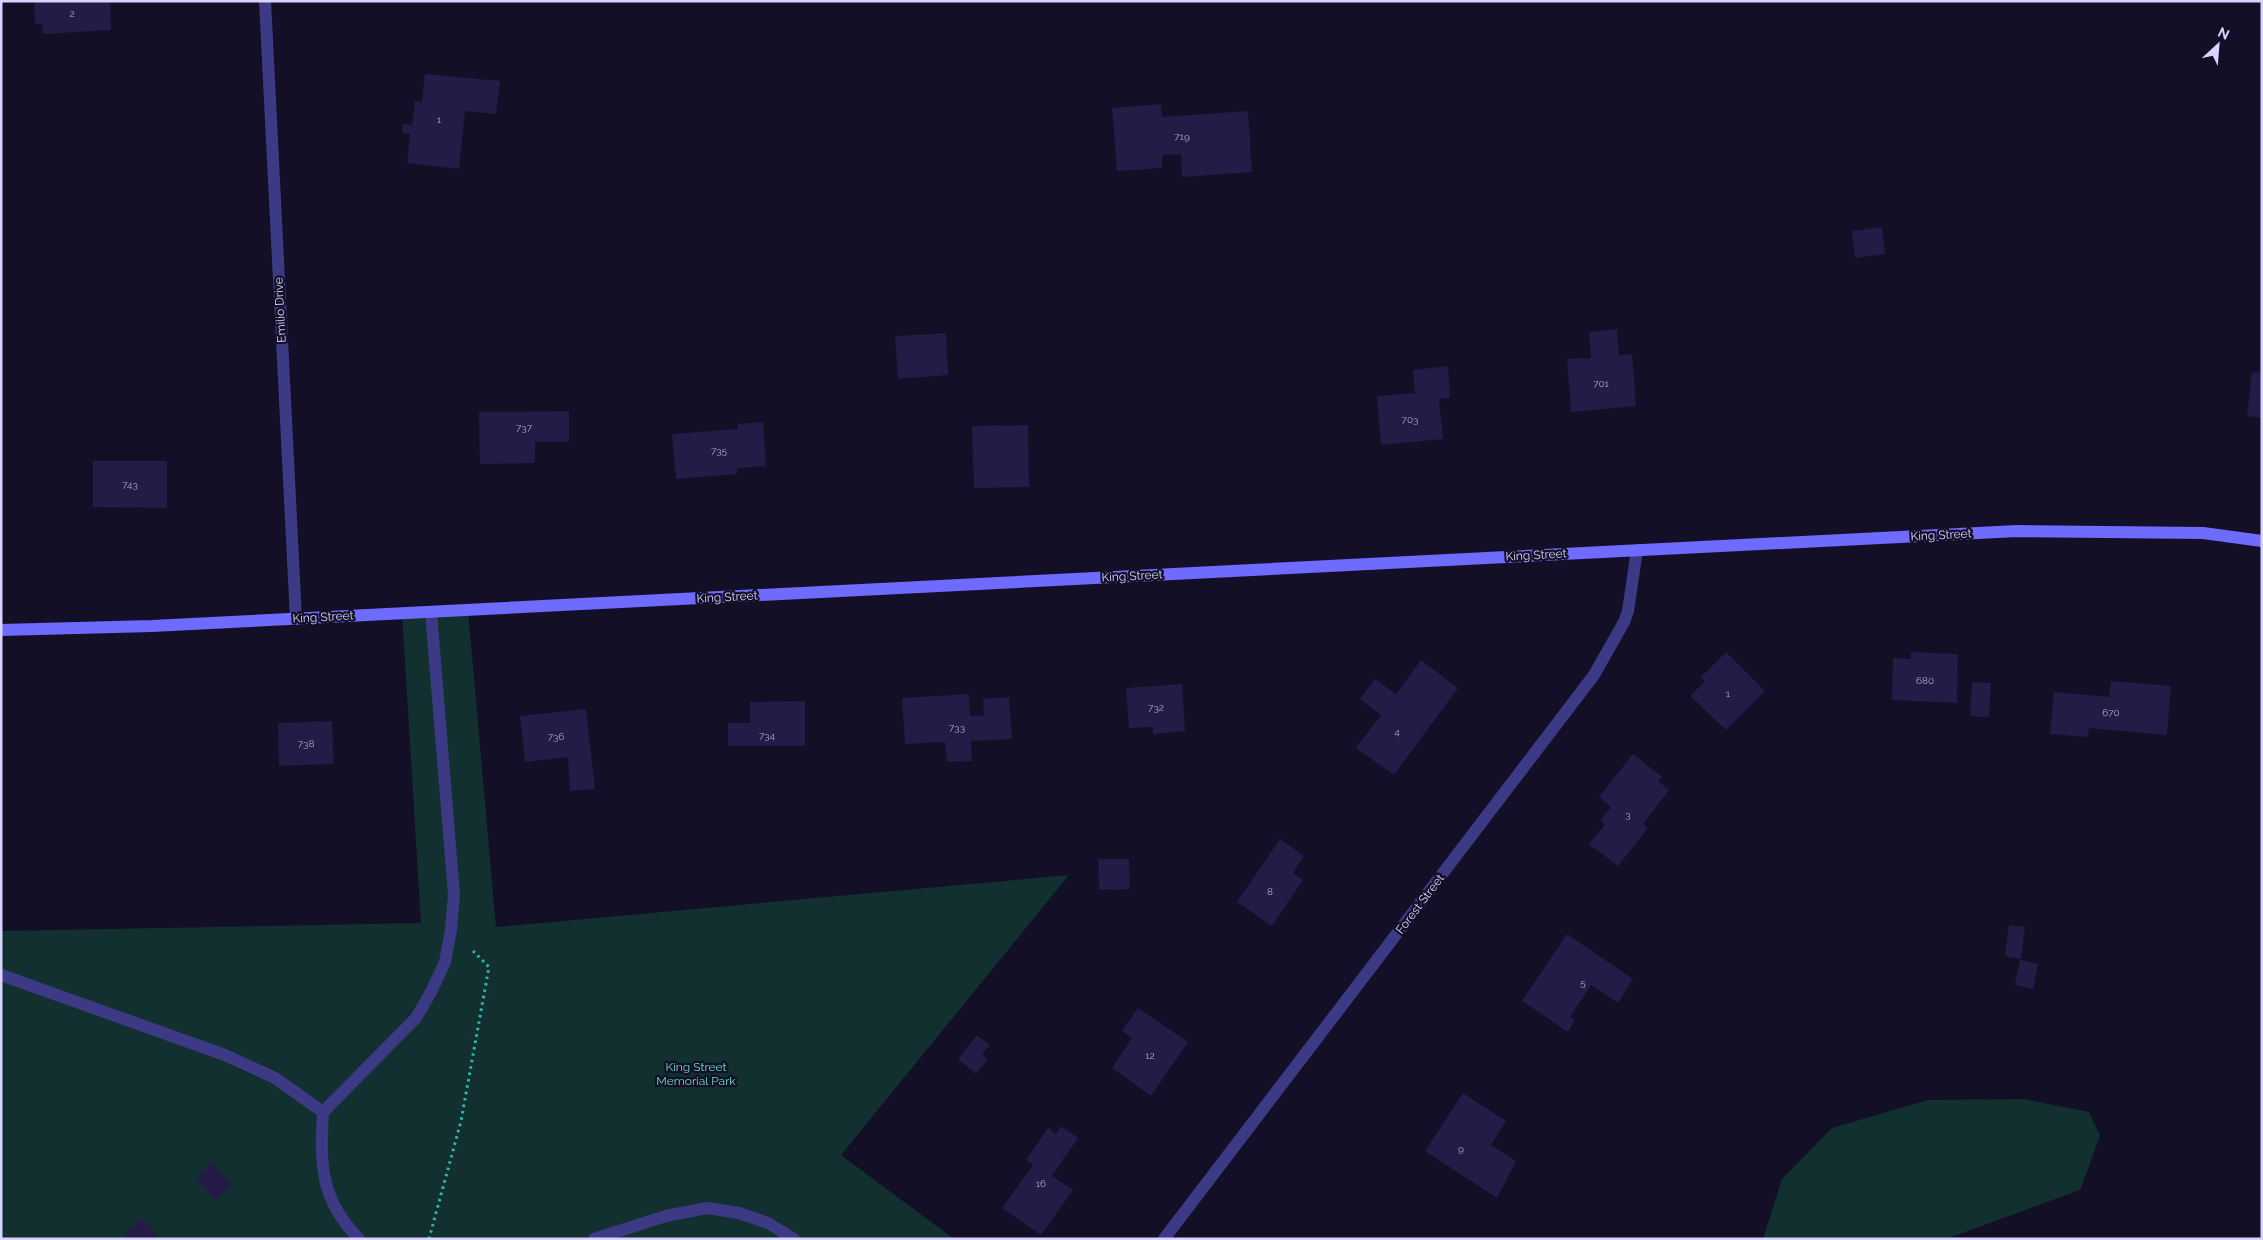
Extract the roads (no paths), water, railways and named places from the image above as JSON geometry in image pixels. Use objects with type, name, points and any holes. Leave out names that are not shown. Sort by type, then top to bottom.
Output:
[{"type":"main road","name":"King Street","points":[[1,630],[296,619],[2017,531],[2202,533],[2262,541]]},
{"type":"street","name":"Emilio Drive","points":[[264,1],[296,619]]},
{"type":"street","name":"Forest Street","points":[[1164,1239],[1594,675],[1624,622],[1628,611],[1637,550]]},
{"type":"street","points":[[359,1239],[336,1209],[325,1184],[321,1156],[323,1112],[416,1018],[432,992],[444,962],[451,930],[454,895],[431,612]]},
{"type":"street","points":[[1,976],[225,1055],[275,1078],[323,1112]]},
{"type":"street","points":[[594,1239],[666,1216],[707,1208],[739,1213],[768,1223],[794,1239]]},
{"type":"park label","name":"King Street Memorial Park","points":[[696,1074]]}]
